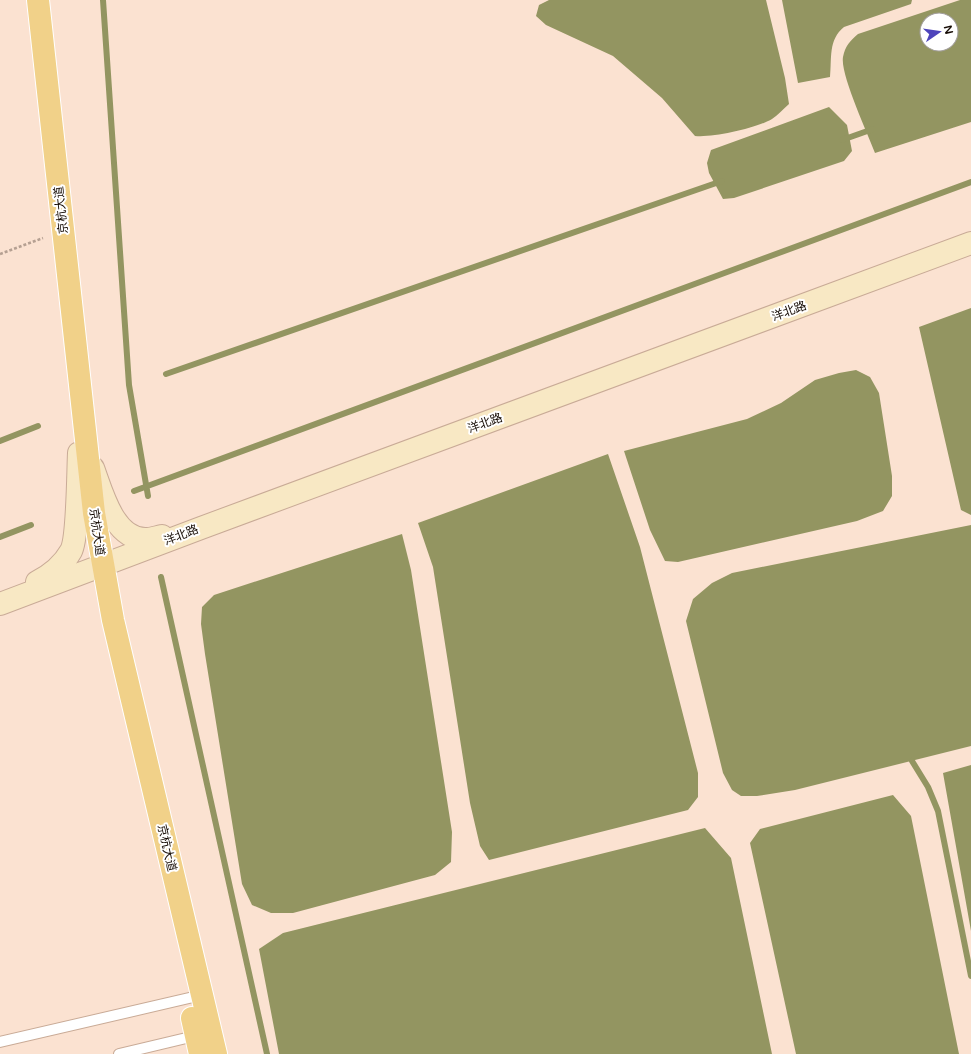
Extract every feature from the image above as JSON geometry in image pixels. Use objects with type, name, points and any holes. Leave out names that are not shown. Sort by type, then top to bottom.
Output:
[{"type":"main road","name":"京杭大道","points":[[29,0],[54,234],[97,567],[195,997],[202,1041],[216,1054]]},
{"type":"main road","name":"京杭大道","points":[[38,0],[83,454]]},
{"type":"main road","name":"洋北路","points":[[0,604],[200,528],[971,243]]},
{"type":"main road","points":[[83,454],[110,513],[127,534],[147,539],[200,528]]},
{"type":"main road","points":[[0,604],[50,575],[65,560],[72,550],[75,535],[83,454]]},
{"type":"lane","points":[[0,1042],[195,997]]},
{"type":"lane","points":[[119,1054],[202,1041]]},
{"type":"path","points":[[0,254],[54,234]]},
{"type":"shaded area","points":[[549,0],[766,0],[785,78],[789,104],[772,119],[756,126],[723,134],[695,136],[662,98],[613,56],[546,25],[536,16],[539,5]]},
{"type":"shaded area","points":[[782,0],[912,0],[911,4],[844,27],[835,38],[833,44],[830,77],[798,83]]},
{"type":"shaded area","points":[[960,0],[971,0],[971,122],[875,153],[855,104],[843,65],[845,50],[850,41],[858,34],[919,14],[919,52],[959,52],[959,12],[924,12]]},
{"type":"shaded area","points":[[829,107],[847,125],[852,151],[844,161],[734,198],[723,199],[709,173],[707,163],[711,150]]},
{"type":"shaded area","points":[[971,308],[971,515],[961,510],[919,327]]},
{"type":"shaded area","points":[[856,370],[870,377],[879,393],[892,476],[892,496],[883,511],[857,521],[678,562],[665,561],[650,530],[624,451],[747,419],[781,403],[815,380]]},
{"type":"shaded area","points":[[608,454],[640,547],[698,773],[698,797],[688,810],[489,860],[480,846],[470,803],[433,567],[418,523]]},
{"type":"shaded area","points":[[971,525],[971,746],[795,790],[757,796],[741,796],[732,790],[723,773],[686,621],[693,599],[712,583],[732,573]]},
{"type":"shaded area","points":[[402,534],[411,570],[452,832],[451,862],[435,875],[293,913],[271,913],[252,905],[242,884],[205,654],[201,624],[202,607],[214,595]]},
{"type":"shaded area","points":[[971,765],[971,931],[943,773]]},
{"type":"shaded area","points":[[893,795],[911,816],[959,1054],[796,1054],[750,843],[760,829]]},
{"type":"shaded area","points":[[705,828],[731,858],[772,1054],[279,1054],[259,949],[283,933]]},
{"type":"waterway","points":[[103,0],[129,385],[148,496]]},
{"type":"waterway","points":[[842,140],[873,129]]},
{"type":"waterway","points":[[166,374],[722,181]]},
{"type":"waterway","points":[[134,491],[971,182]]},
{"type":"waterway","points":[[0,441],[38,426]]},
{"type":"waterway","points":[[0,537],[31,525]]},
{"type":"waterway","points":[[161,577],[267,1054]]},
{"type":"waterway","points":[[912,761],[928,787],[938,811],[971,976]]}]
